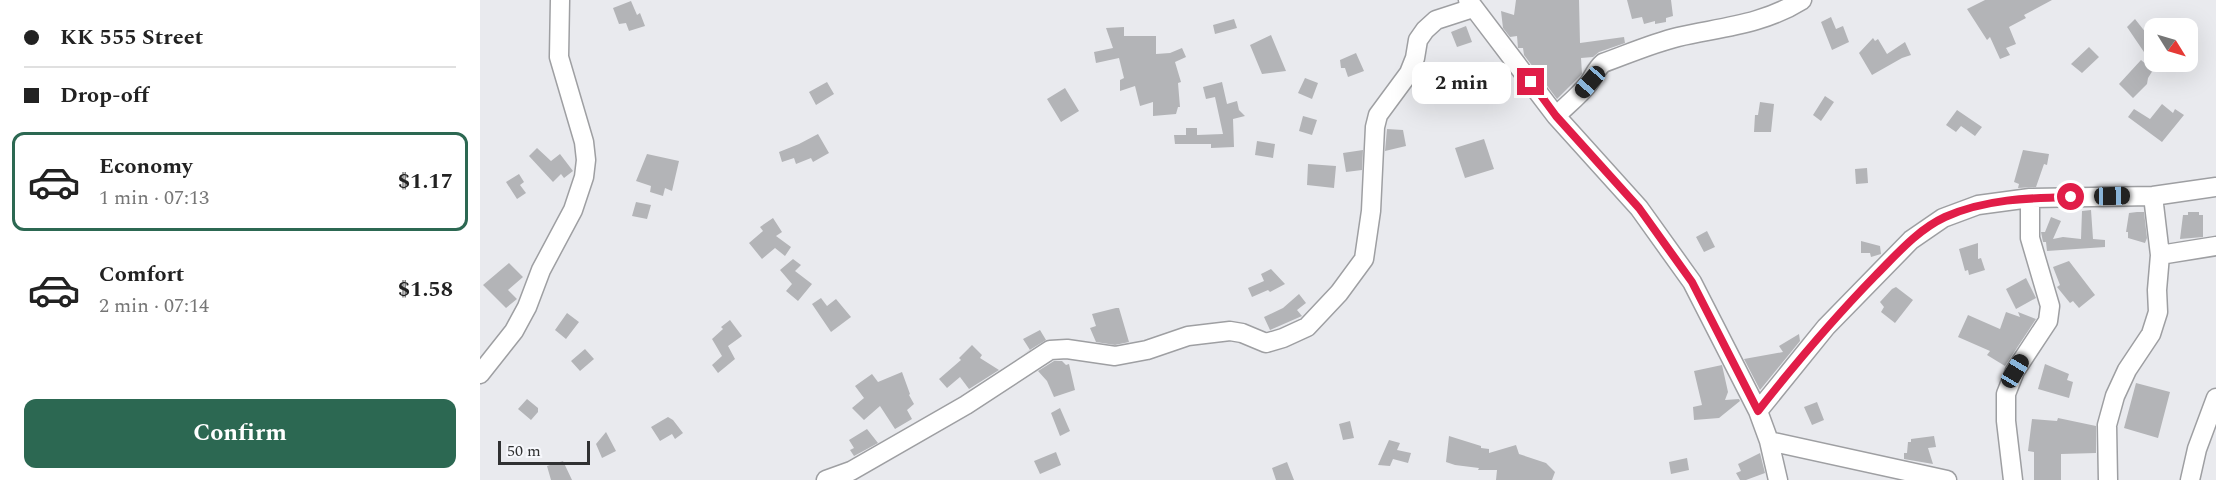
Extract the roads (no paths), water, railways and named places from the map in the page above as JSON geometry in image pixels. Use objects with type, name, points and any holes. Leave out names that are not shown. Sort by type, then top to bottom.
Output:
[{"type":"street","points":[[480,374],[528,308],[541,270],[573,210],[584,177],[586,160],[584,142],[559,57],[560,0]]},
{"type":"street","points":[[1556,116],[1590,82],[1596,69],[1603,63],[1676,38],[1754,22],[1787,10],[1802,0]]},
{"type":"street","points":[[826,480],[851,471],[966,405],[1050,350],[1067,349],[1115,356],[1147,350],[1188,336],[1230,331],[1242,333],[1266,343],[1306,327],[1339,293],[1364,259],[1371,211],[1374,135],[1378,115],[1409,73],[1415,58],[1418,40],[1425,30],[1436,20],[1470,4],[1556,116],[1639,208],[1692,282],[1758,411],[1769,441],[1778,480]]},
{"type":"street","points":[[1758,411],[1826,327],[1911,240],[1943,218],[1978,205],[2030,198],[2153,196],[2216,187]]},
{"type":"street","points":[[2108,480],[2107,425],[2115,396],[2127,370],[2151,334],[2158,312],[2160,255],[2153,196]]},
{"type":"street","points":[[2013,480],[2006,421],[2006,394],[2015,371],[2048,321],[2050,306],[2030,238],[2030,198]]},
{"type":"street","points":[[2160,255],[2216,246]]},
{"type":"street","points":[[2190,480],[2196,449],[2216,398]]},
{"type":"street","points":[[1769,441],[1947,480]]}]
